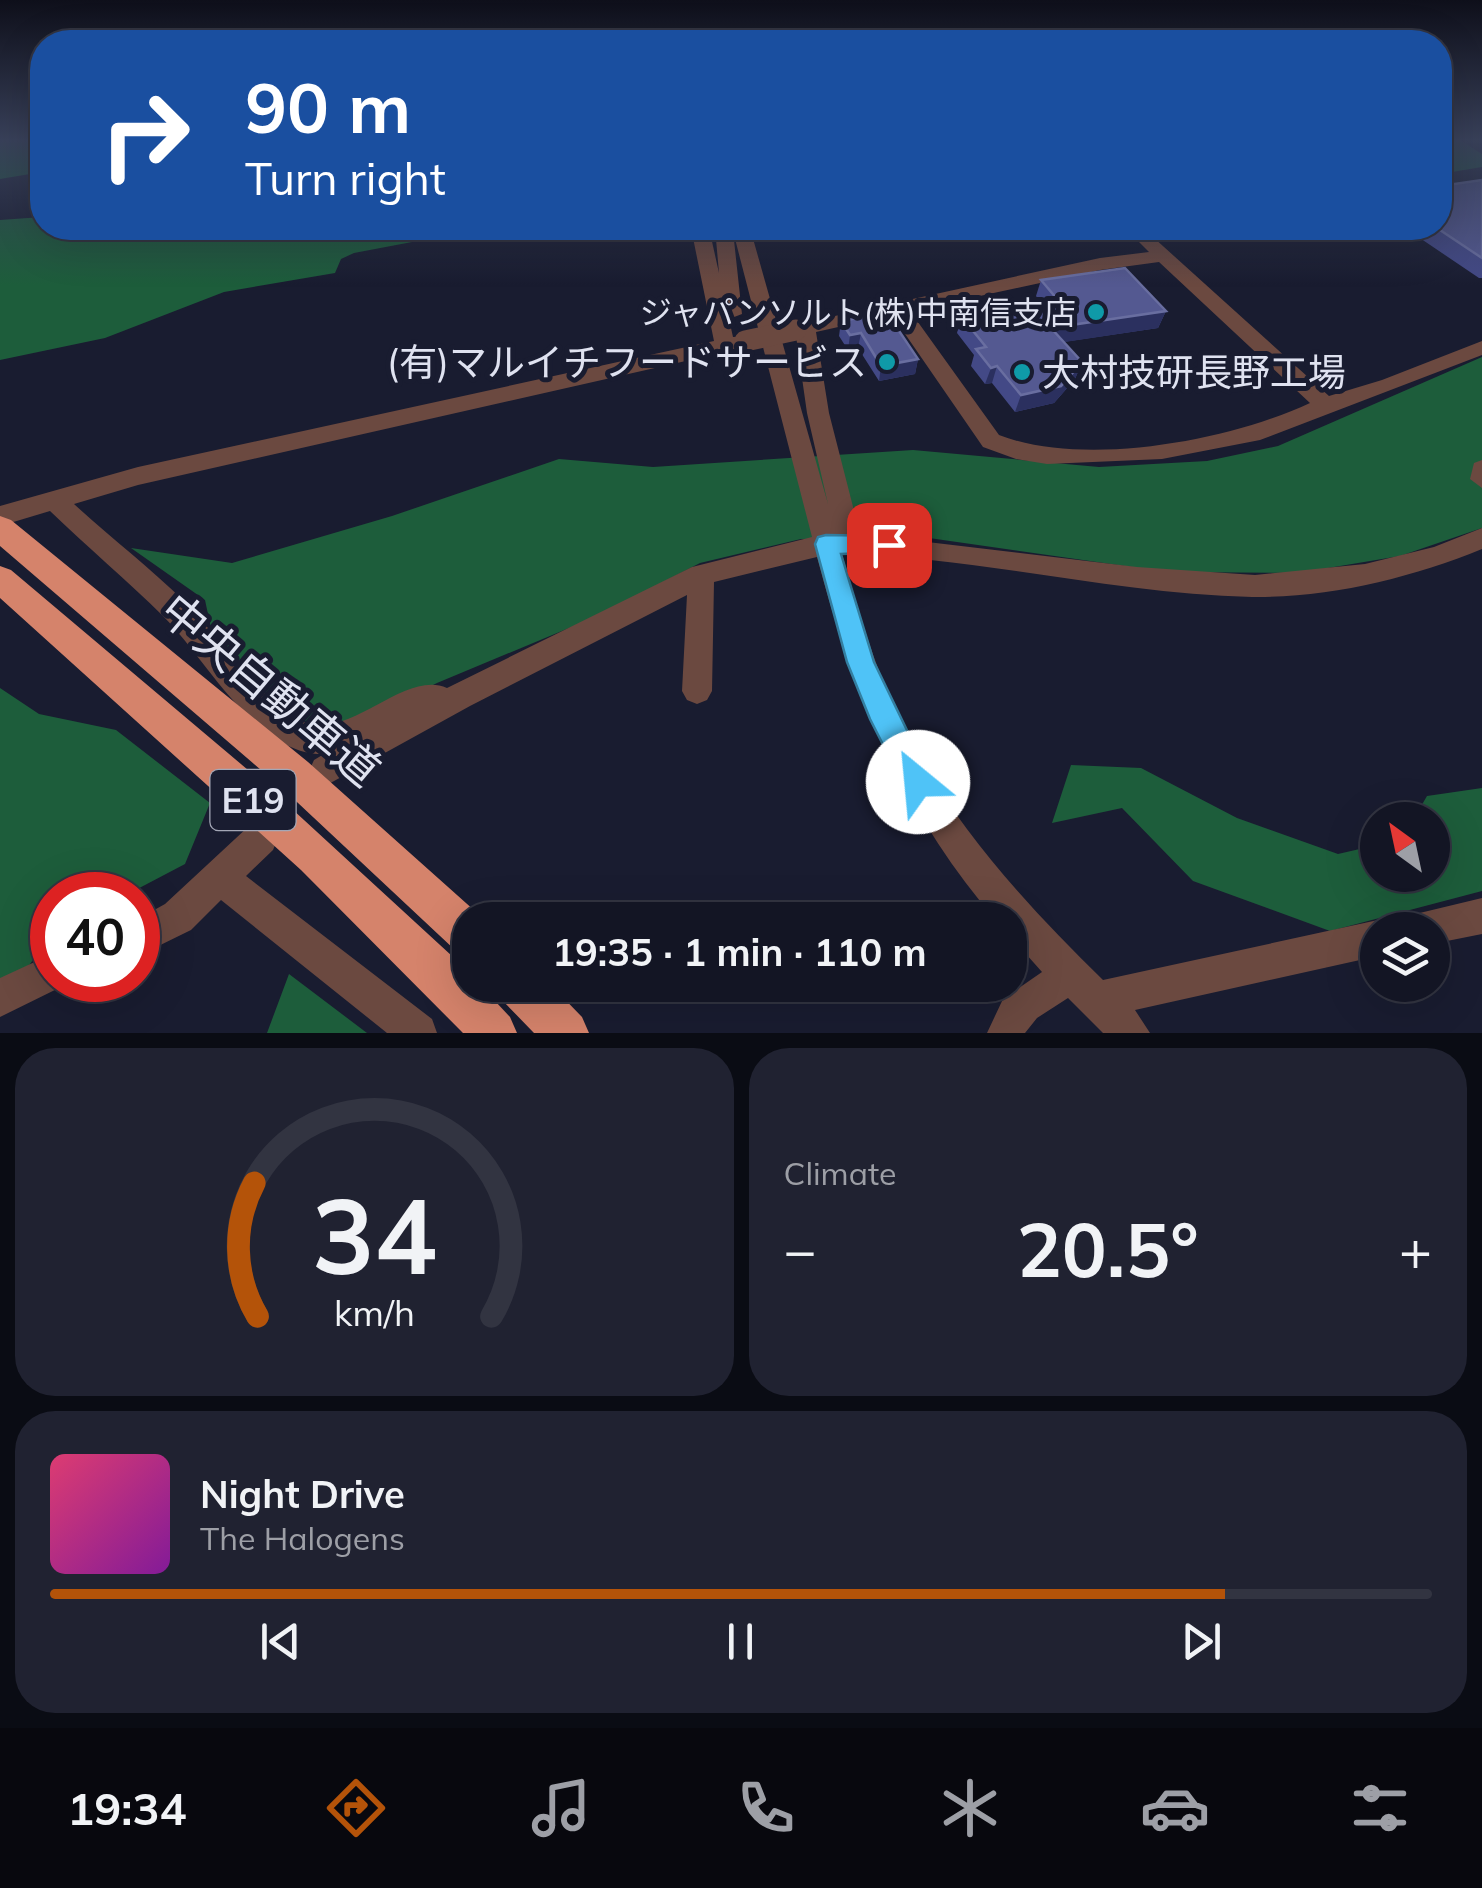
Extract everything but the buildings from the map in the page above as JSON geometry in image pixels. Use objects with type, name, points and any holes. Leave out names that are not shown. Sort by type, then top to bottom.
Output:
[{"type":"highway","name":"中央自動車道","points":[[0,528],[295,774],[452,918]]},
{"type":"highway","name":"E19","points":[[0,579],[414,948],[494,1033]]},
{"type":"highway","points":[[536,1002],[566,1033]]},
{"type":"street","points":[[704,240],[735,344]]},
{"type":"street","points":[[725,240],[735,344]]},
{"type":"street","points":[[745,240],[838,543]]},
{"type":"street","points":[[1146,240],[1325,405]]},
{"type":"street","points":[[0,516],[48,500],[226,456],[1100,264],[1164,256]]},
{"type":"street","points":[[898,309],[991,440],[1009,451],[1068,459],[1217,442],[1263,431],[1482,347]]},
{"type":"street","points":[[801,329],[860,662],[880,710],[918,782],[972,864],[1084,988],[1132,1033]]},
{"type":"street","points":[[1482,468],[1482,479]]},
{"type":"street","points":[[48,500],[181,616],[239,688],[292,732],[314,740],[338,738],[429,697],[460,696]]},
{"type":"street","points":[[325,771],[460,696],[701,575],[838,543],[1138,578],[1255,586],[1365,575],[1438,556],[1482,538]]},
{"type":"street","points":[[697,691],[701,575]]},
{"type":"street","points":[[160,926],[178,917],[222,879],[261,838]]},
{"type":"street","points":[[222,879],[418,1033]]},
{"type":"street","points":[[1450,923],[1482,916]]},
{"type":"street","points":[[1006,1033],[1011,1015],[1028,999],[1360,941]]},
{"type":"street","points":[[0,998],[30,983]]},
{"type":"green space","points":[[30,218],[30,240],[423,240],[354,253],[341,259],[335,273],[224,292],[105,338],[0,360],[0,220]]},
{"type":"green space","points":[[1482,357],[1482,528],[1400,556],[1298,573],[1167,572],[929,538],[801,539],[700,563],[593,618],[437,683],[328,737],[216,652],[205,600],[131,548],[232,563],[392,516],[559,459],[653,467],[913,450],[1099,467],[1207,461],[1278,446]]},
{"type":"green space","points":[[0,688],[39,714],[116,730],[210,803],[185,864],[160,877],[160,872],[30,872],[30,964],[0,1005]]},
{"type":"green space","points":[[1071,765],[1141,768],[1237,818],[1338,854],[1360,849],[1360,892],[1450,892],[1450,802],[1424,802],[1427,796],[1482,788],[1482,891],[1402,912],[1360,912],[1360,923],[1330,931],[1193,881],[1122,808],[1052,823]]},
{"type":"green space","points":[[289,974],[367,1033],[267,1033]]},
{"type":"place","name":"ジャパンソルト(株)中南信支店","points":[[1096,312]]},
{"type":"place","name":"(有)マルイチフードサービス","points":[[887,362]]},
{"type":"place","name":"大村技研長野工場","points":[[1022,372]]},
{"type":"route","points":[[889,545],[826,544],[860,662],[918,782]]}]
